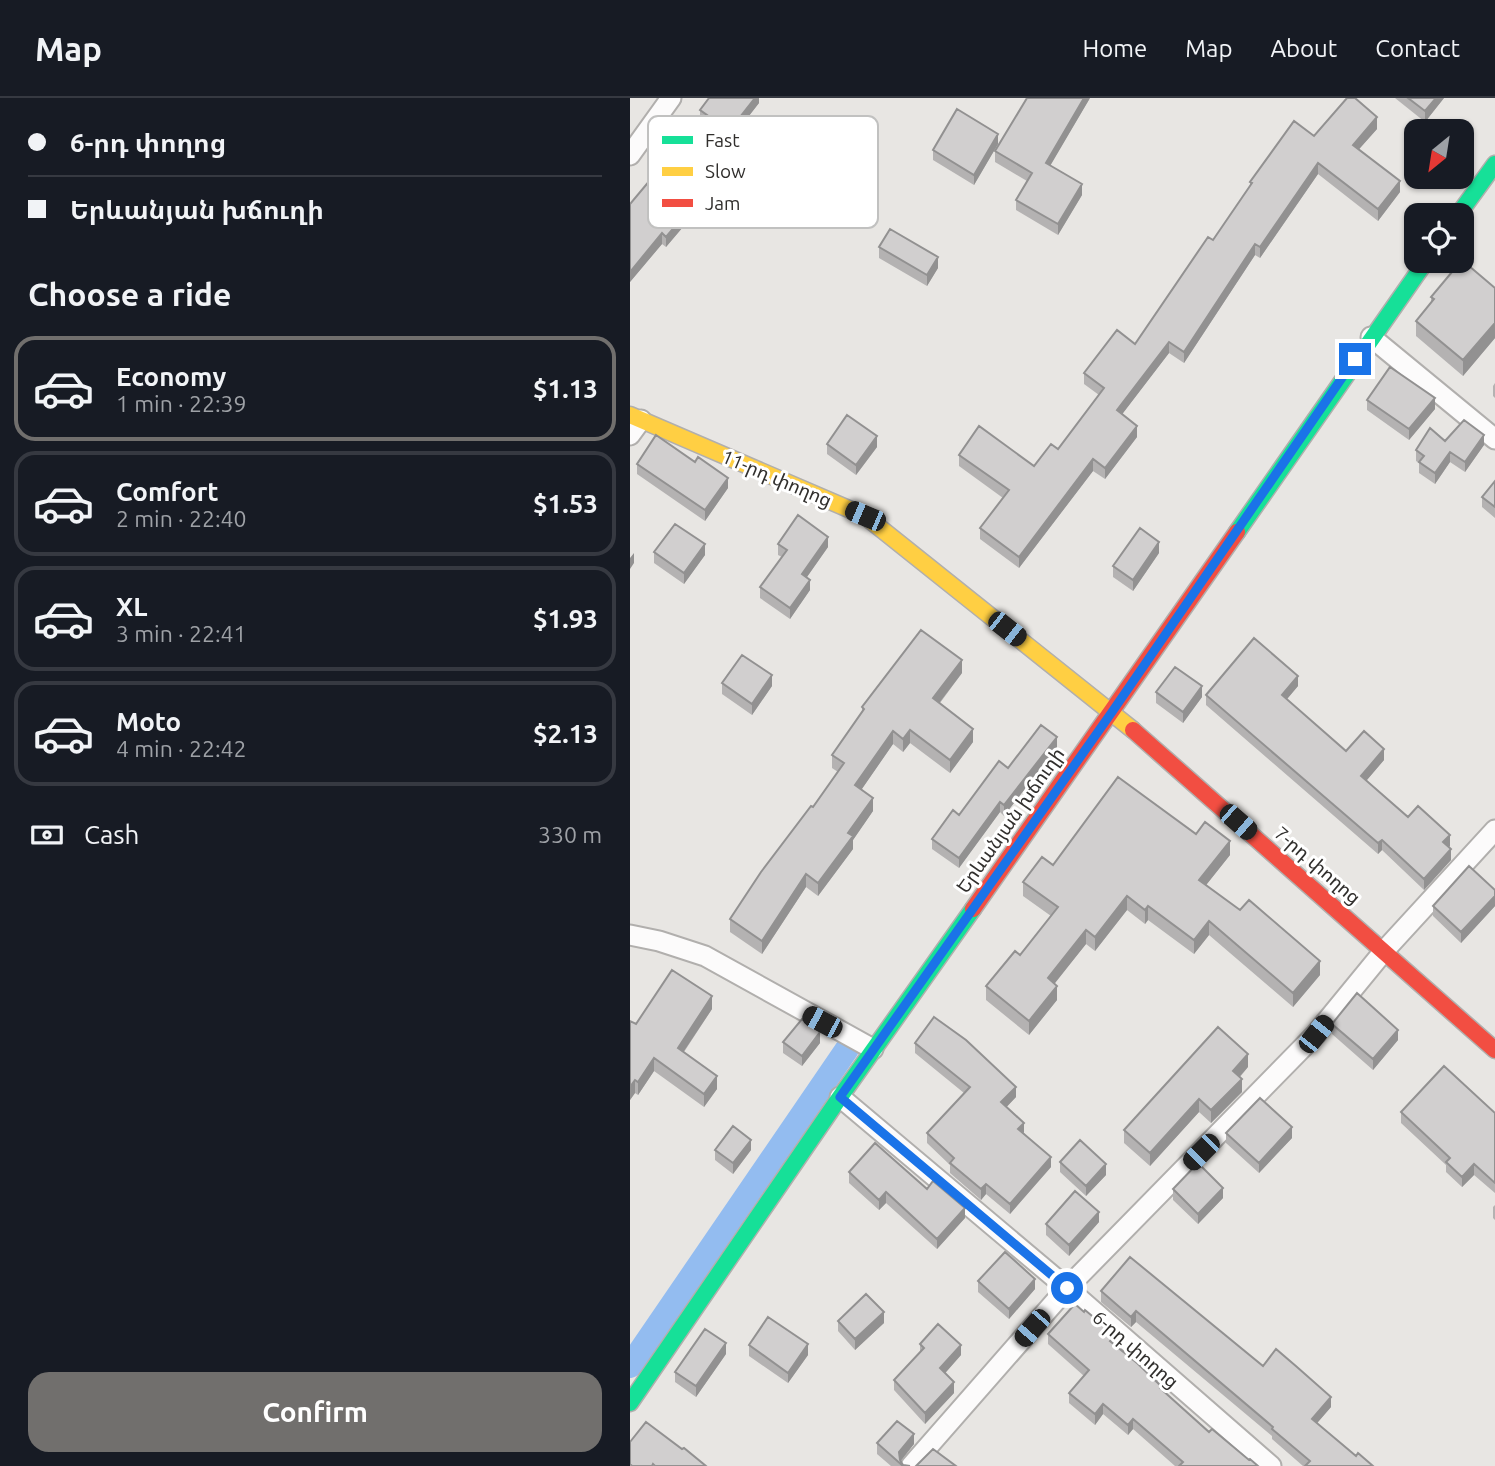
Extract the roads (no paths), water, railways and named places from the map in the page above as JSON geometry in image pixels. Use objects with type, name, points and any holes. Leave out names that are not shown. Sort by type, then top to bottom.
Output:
[{"type":"main road","points":[[1467,203],[1495,164]]},
{"type":"main road","name":"Երևանյան խճուղի","points":[[630,1403],[873,1049],[1112,712],[1417,273]]},
{"type":"main road","name":"11-րդ փողոց","points":[[634,423],[865,516],[1112,712]]},
{"type":"main road","name":"7-րդ փողոց","points":[[1112,712],[1495,1050]]},
{"type":"street","points":[[658,116],[671,98]]},
{"type":"street","points":[[630,155],[648,130]]},
{"type":"street","points":[[1371,337],[1495,439]]},
{"type":"street","points":[[911,1466],[1067,1288],[1316,1034],[1384,951],[1495,830]]},
{"type":"street","points":[[630,935],[705,956],[873,1049]]},
{"type":"street","name":"6-րդ փողոց","points":[[840,1097],[1067,1288],[1271,1466]]},
{"type":"waterway","points":[[630,1366],[847,1049]]}]
